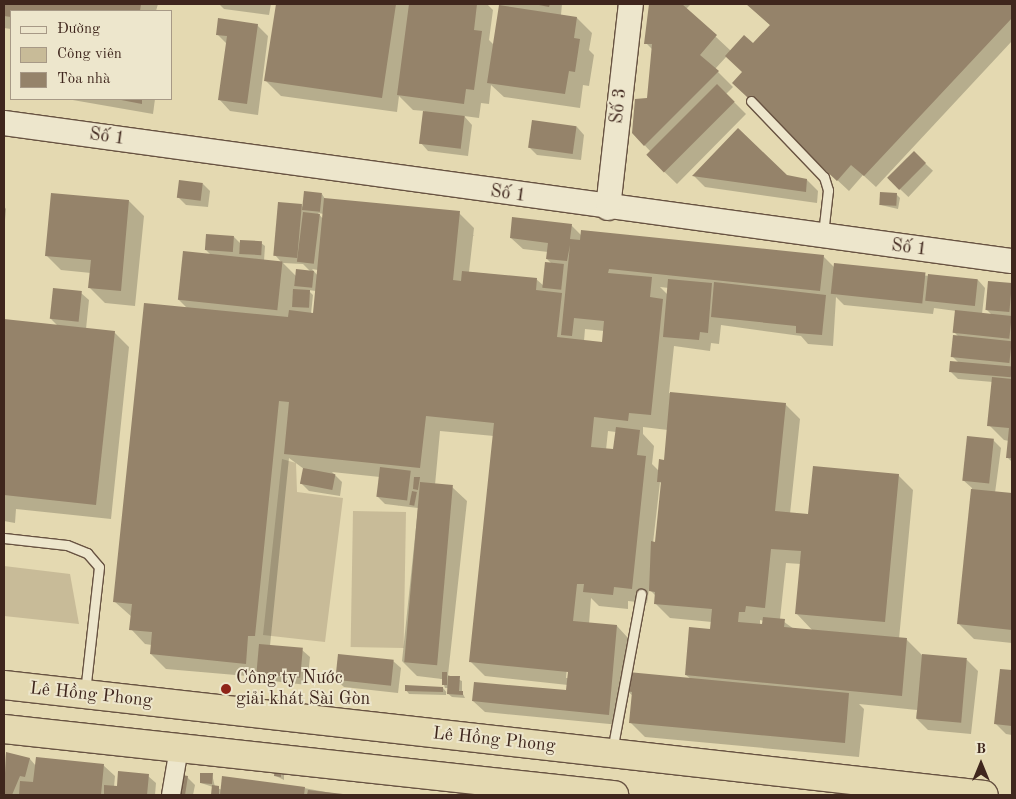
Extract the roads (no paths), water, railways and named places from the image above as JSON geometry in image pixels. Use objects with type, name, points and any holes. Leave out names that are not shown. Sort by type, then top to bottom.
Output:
[{"type":"highway","name":"Lê Hồng Phong","points":[[4,685],[984,795]]},
{"type":"highway","points":[[4,729],[614,795]]},
{"type":"street","name":"Số 3","points":[[608,208],[631,4]]},
{"type":"street","name":"Số 1","points":[[4,122],[608,208],[1012,261]]},
{"type":"street","points":[[171,795],[179,748]]},
{"type":"lane","points":[[751,102],[824,178],[828,190],[822,236]]},
{"type":"lane","points":[[4,538],[67,545],[87,553],[99,566],[99,586],[85,694]]},
{"type":"lane","points":[[612,754],[641,594]]},
{"type":"place","name":"Công ty Nước giải khát Sài Gòn","points":[[226,689]]}]
